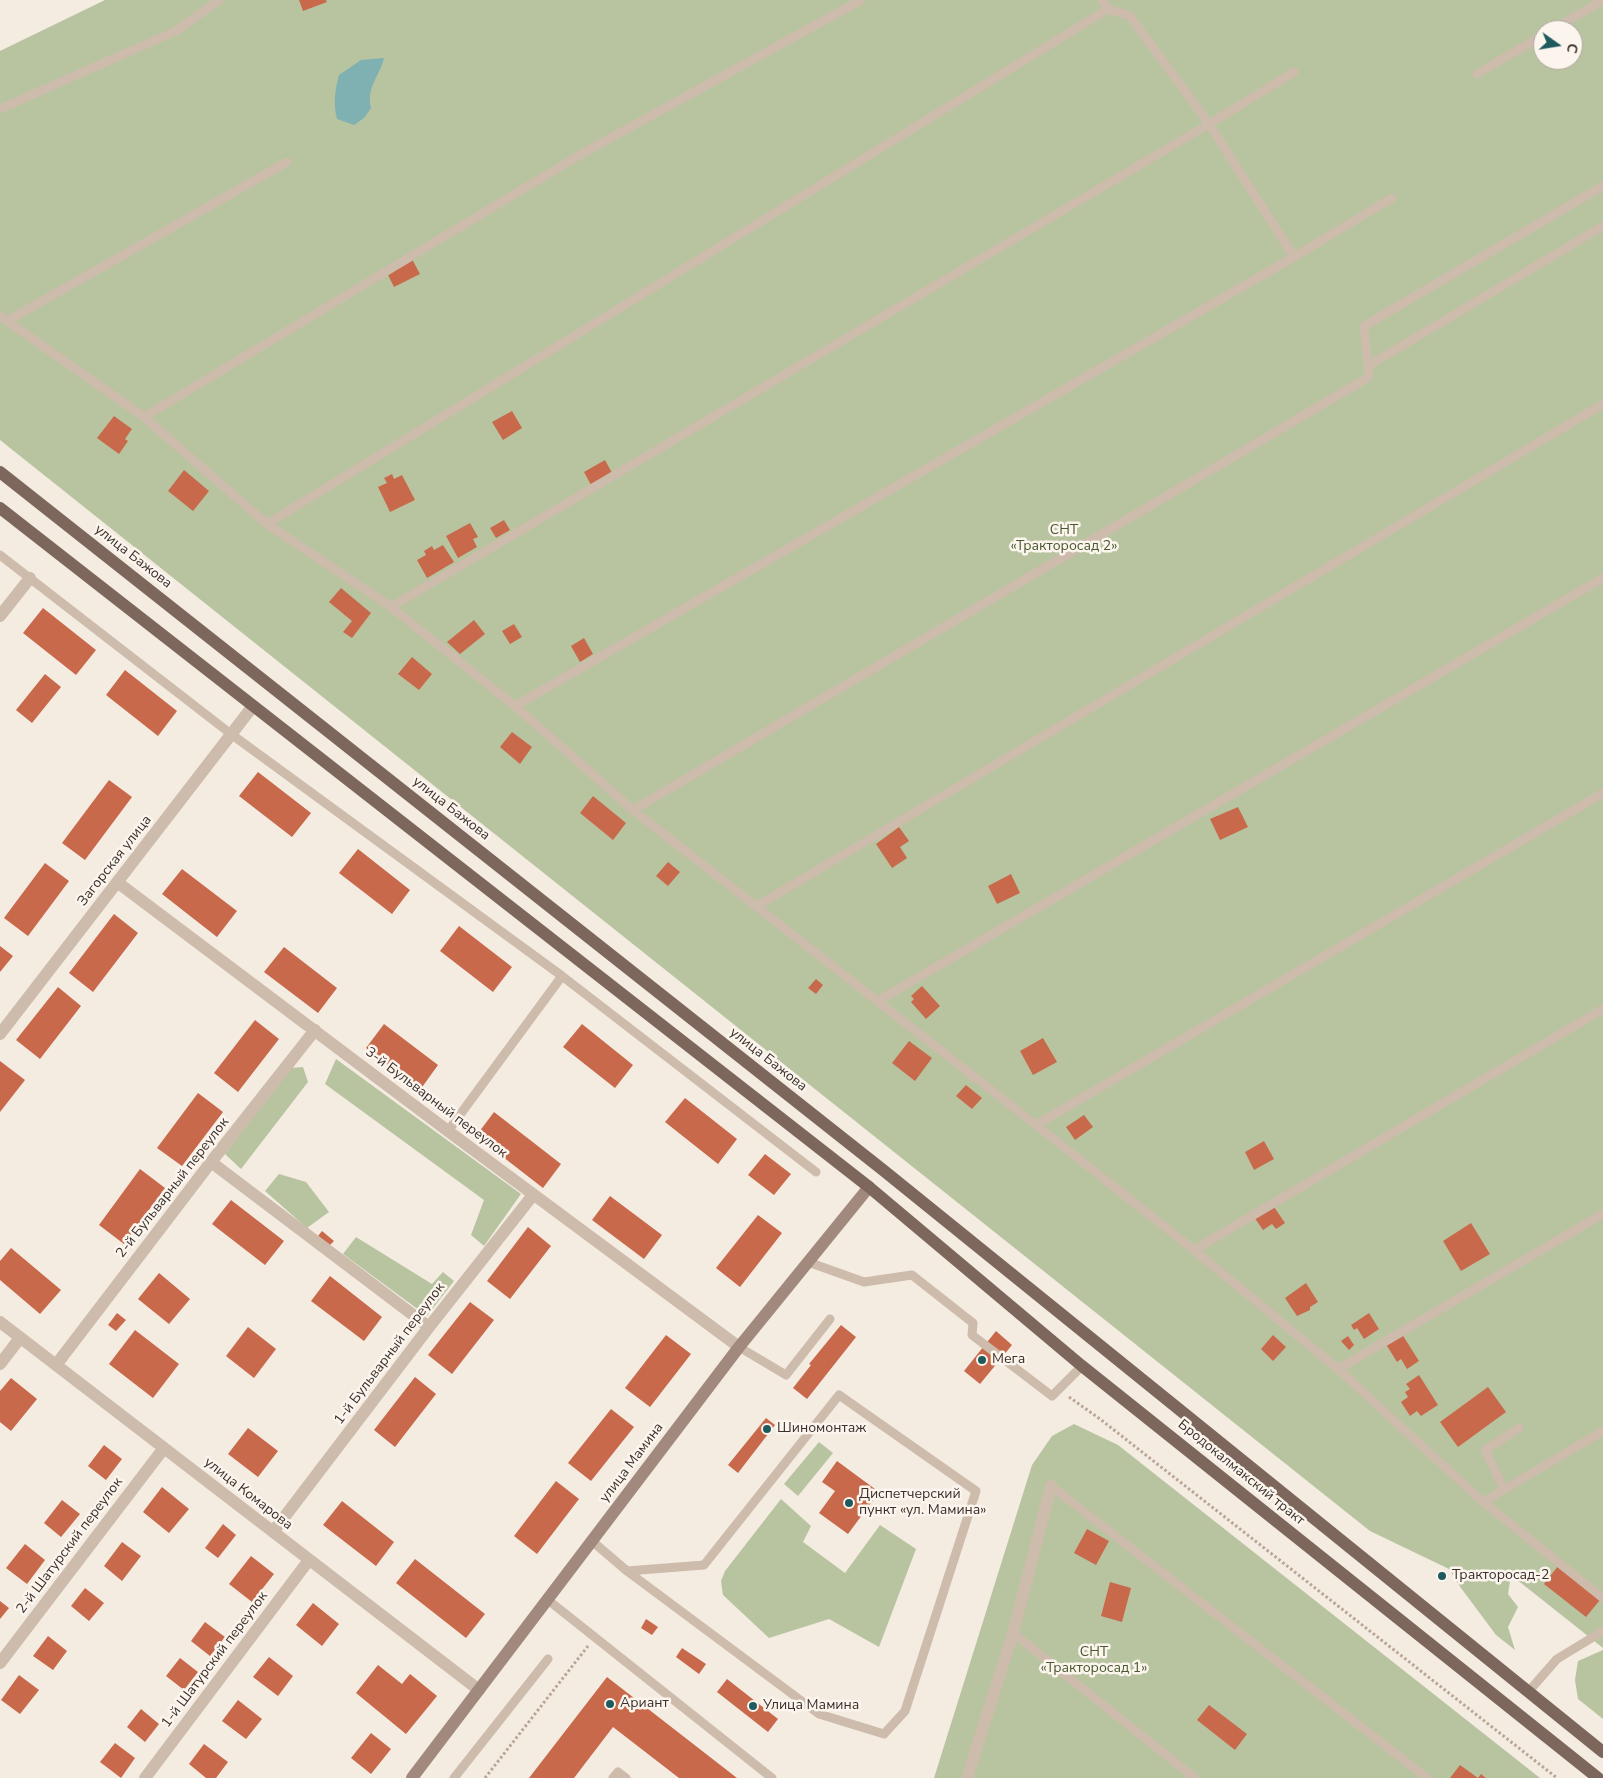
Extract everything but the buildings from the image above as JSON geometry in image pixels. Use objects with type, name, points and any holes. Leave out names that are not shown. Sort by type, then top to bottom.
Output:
[{"type":"main road","name":"улица Бажова","points":[[2,473],[883,1170]]},
{"type":"main road","points":[[0,508],[869,1187]]},
{"type":"main road","name":"улица Мамина","points":[[412,1778],[739,1347],[883,1170]]},
{"type":"main road","name":"Бродокалмакский тракт","points":[[883,1170],[1603,1752]]},
{"type":"main road","name":"Бродокалмакский тракт","points":[[869,1187],[1082,1366],[1598,1778]]},
{"type":"street","points":[[0,616],[30,578]]},
{"type":"street","name":"Загорская улица","points":[[0,1034],[253,706]]},
{"type":"street","name":"3-й Бульварный переулок","points":[[117,882],[448,1132],[739,1347]]},
{"type":"street","name":"2-й Бульварный переулок","points":[[56,1365],[211,1162],[315,1030]]},
{"type":"street","points":[[211,1162],[429,1327]]},
{"type":"street","name":"1-й Бульварный переулок","points":[[273,1532],[429,1327],[533,1195]]},
{"type":"street","name":"улица Комарова","points":[[0,1322],[479,1690]]},
{"type":"street","points":[[0,1364],[20,1338]]},
{"type":"street","name":"2-й Шатурский переулок","points":[[0,1663],[164,1448]]},
{"type":"street","points":[[969,1777],[1013,1633],[1051,1486]]},
{"type":"street","name":"1-й Шатурский переулок","points":[[145,1778],[309,1560]]},
{"type":"lane","points":[[0,109],[176,31],[219,0]]},
{"type":"lane","points":[[144,417],[578,156],[861,0]]},
{"type":"lane","points":[[1102,0],[1108,9],[1130,16],[1209,124],[1294,257]]},
{"type":"lane","points":[[1569,20],[1603,0]]},
{"type":"lane","points":[[268,524],[1108,9]]},
{"type":"lane","points":[[1476,74],[1533,42]]},
{"type":"lane","points":[[391,606],[1294,72]]},
{"type":"lane","points":[[287,162],[4,318],[144,417],[268,524],[391,606],[515,706],[633,810],[1194,1250],[1338,1369],[1483,1502],[1603,1598]]},
{"type":"lane","points":[[633,810],[1369,377],[1364,326],[1603,186]]},
{"type":"lane","points":[[515,706],[1294,257],[1392,198]]},
{"type":"lane","points":[[1368,366],[1603,226]]},
{"type":"lane","points":[[757,906],[1603,404]]},
{"type":"lane","points":[[0,555],[231,734],[562,976],[816,1172]]},
{"type":"lane","points":[[878,1001],[1603,578]]},
{"type":"lane","points":[[1036,1125],[1603,792]]},
{"type":"lane","points":[[448,1132],[562,976]]},
{"type":"lane","points":[[1194,1250],[1603,1009]]},
{"type":"lane","points":[[1338,1369],[1603,1214]]},
{"type":"lane","points":[[808,1262],[864,1282],[912,1275],[973,1323],[972,1335],[1052,1396],[1082,1366]]},
{"type":"lane","points":[[739,1347],[786,1375],[830,1319]]},
{"type":"lane","points":[[592,1541],[627,1571],[819,1714],[884,1734],[905,1711],[976,1491],[839,1394],[704,1565],[627,1571]]},
{"type":"lane","points":[[1504,1489],[1485,1450],[1519,1428]]},
{"type":"lane","points":[[1483,1502],[1603,1431]]},
{"type":"lane","points":[[1051,1486],[1427,1778]]},
{"type":"lane","points":[[548,1600],[772,1778]]},
{"type":"lane","points":[[1529,1691],[1557,1659],[1603,1631]]},
{"type":"lane","points":[[1013,1633],[1195,1778]]},
{"type":"lane","points":[[454,1778],[548,1659]]},
{"type":"lane","points":[[613,1778],[618,1772],[626,1778]]},
{"type":"path","points":[[1058,1389],[1107,1425],[1557,1778]]},
{"type":"path","points":[[485,1778],[595,1637]]},
{"type":"green space","name":"СНТ «Тракторосад 2»","points":[[105,0],[1603,0],[1603,1648],[1511,1575],[1508,1594],[1518,1607],[1508,1627],[1515,1650],[1496,1635],[1449,1569],[1370,1531],[0,440],[0,51]]},
{"type":"green space","points":[[336,1059],[521,1194],[484,1246],[471,1235],[484,1200],[325,1084]]},
{"type":"green space","points":[[303,1067],[308,1082],[241,1169],[225,1154],[290,1068]]},
{"type":"green space","points":[[279,1174],[306,1182],[329,1212],[307,1228],[265,1191]]},
{"type":"green space","points":[[356,1237],[432,1284],[443,1272],[454,1281],[427,1316],[343,1254]]},
{"type":"green space","name":"СНТ «Тракторосад 1»","points":[[1074,1424],[1118,1445],[1540,1778],[934,1778],[1032,1465],[1052,1436]]},
{"type":"green space","points":[[819,1442],[833,1453],[798,1496],[784,1484]]},
{"type":"green space","points":[[781,1499],[811,1526],[803,1542],[845,1573],[880,1525],[916,1549],[879,1647],[829,1619],[769,1638],[723,1595],[721,1581],[725,1571]]},
{"type":"green space","points":[[1603,1650],[1603,1719],[1578,1699],[1575,1680],[1578,1661]]},
{"type":"water","points":[[384,58],[370,94],[371,108],[364,118],[354,125],[337,119],[335,97],[339,75],[361,60]]},
{"type":"place","name":"Мега","points":[[982,1360]]},
{"type":"place","name":"Шиномонтаж","points":[[767,1429]]},
{"type":"place","name":"Диспетчерский пункт «ул. Мамина»","points":[[849,1503]]},
{"type":"place","name":"Тракторосад-2","points":[[1442,1576]]},
{"type":"place","name":"Ариант","points":[[610,1704]]},
{"type":"place","name":"Улица Мамина","points":[[753,1706]]}]
